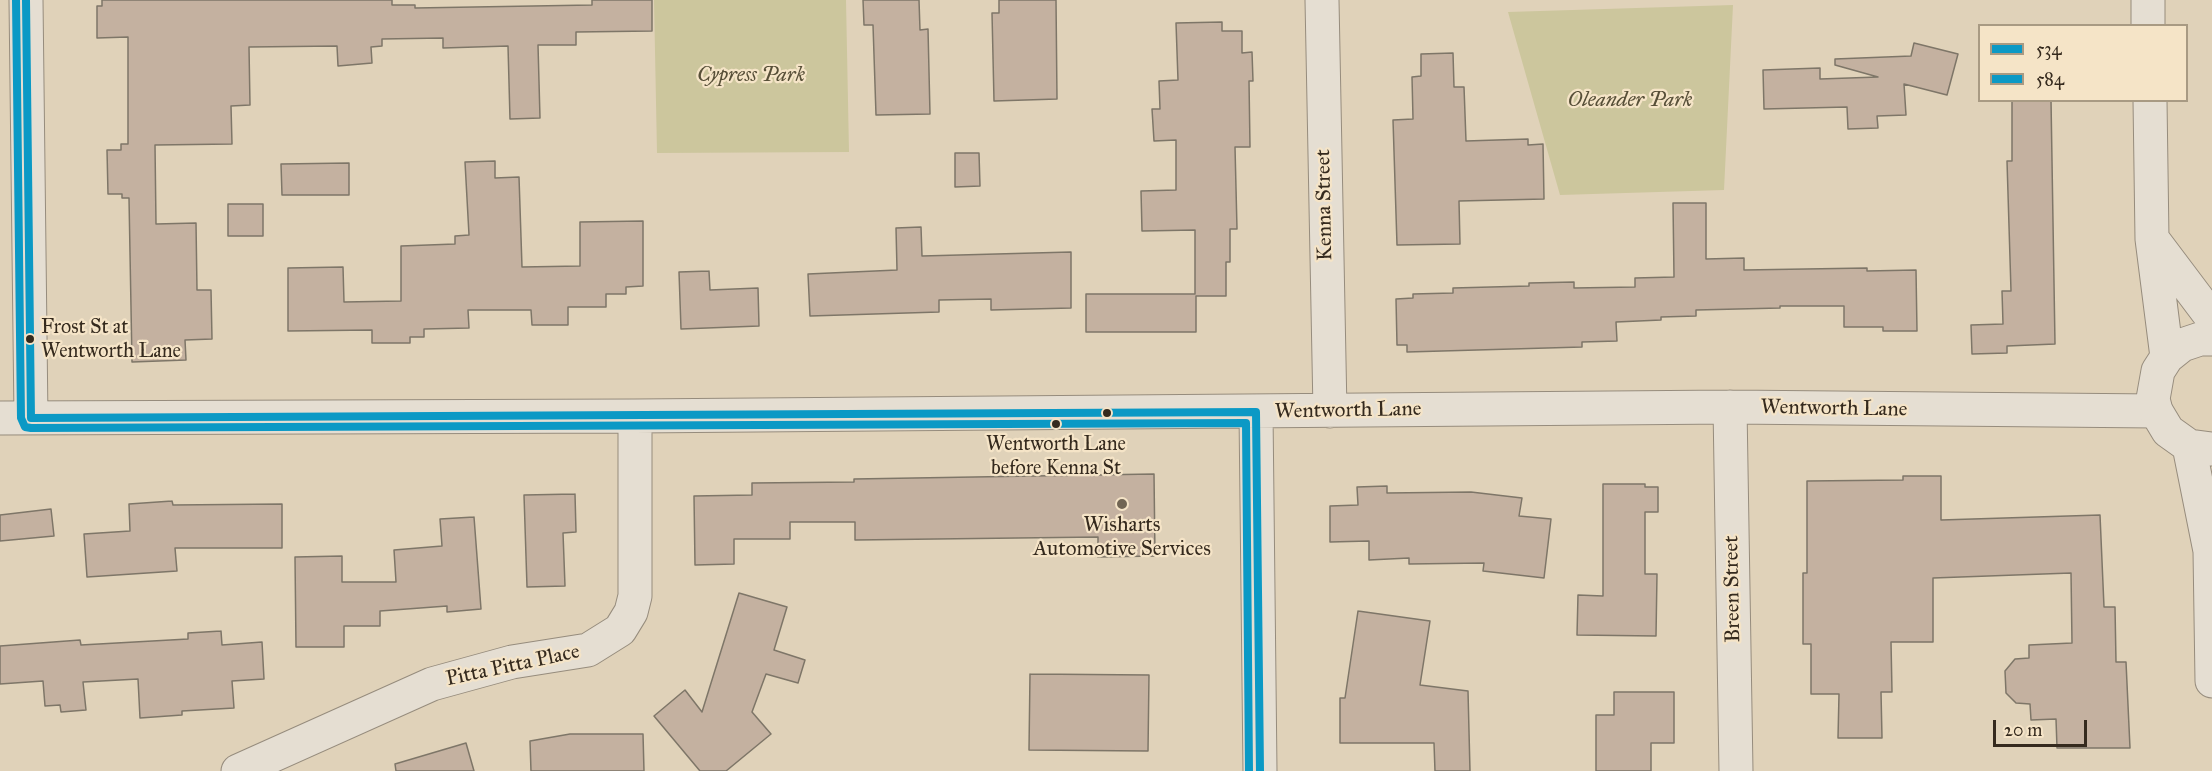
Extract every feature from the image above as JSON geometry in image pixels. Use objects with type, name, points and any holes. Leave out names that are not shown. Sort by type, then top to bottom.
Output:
[{"type":"street","points":[[15,418],[26,0]]},
{"type":"street","name":"Kenna Street","points":[[1322,0],[1330,411]]},
{"type":"street","points":[[2148,0],[2148,24]]},
{"type":"street","points":[[2150,102],[2152,239],[2167,357]]},
{"type":"street","points":[[2152,239],[2212,318]]},
{"type":"street","points":[[2212,339],[2200,339],[2182,345],[2167,357],[2158,371],[2153,399],[2156,411],[2168,431],[2201,447],[2211,547],[2212,681]]},
{"type":"street","name":"Wentworth Lane","points":[[15,418],[634,416],[1730,407],[2156,411]]},
{"type":"street","name":"Breen Street","points":[[1730,407],[1736,771]]},
{"type":"street","points":[[1256,412],[1260,771]]},
{"type":"street","name":"Pitta Pitta Place","points":[[237,771],[432,684],[512,662],[588,650],[620,630],[631,612],[635,596],[634,416]]},
{"type":"green space","name":"Cypress Park","points":[[654,0],[846,0],[849,152],[657,153]]},
{"type":"green space","name":"Oleander Park","points":[[1733,5],[1724,190],[1560,195],[1508,12]]},
{"type":"building","points":[[102,0],[392,0],[392,5],[415,5],[415,8],[592,5],[592,0],[652,0],[652,31],[576,32],[576,45],[538,45],[540,118],[510,119],[508,46],[443,48],[443,38],[382,39],[382,46],[371,47],[372,63],[338,66],[337,46],[249,47],[250,105],[231,106],[232,144],[155,145],[156,224],[196,223],[197,290],[211,290],[212,339],[185,340],[186,360],[132,362],[129,198],[122,198],[122,194],[108,194],[107,150],[121,150],[121,144],[128,144],[128,37],[97,38],[97,6],[102,6]]},
{"type":"building","points":[[863,0],[919,0],[920,30],[928,29],[930,114],[876,115],[873,25],[864,25]]},
{"type":"building","points":[[999,0],[1056,0],[1057,99],[994,101],[992,13],[999,13]]},
{"type":"building","points":[[1222,22],[1222,31],[1242,31],[1242,53],[1252,52],[1253,81],[1249,81],[1250,147],[1235,147],[1237,229],[1230,229],[1230,262],[1226,262],[1226,296],[1196,296],[1196,332],[1086,332],[1086,294],[1195,294],[1195,230],[1142,231],[1141,191],[1176,190],[1176,140],[1154,141],[1152,109],[1160,109],[1159,81],[1178,80],[1176,23]]},
{"type":"building","points":[[1914,43],[1958,54],[1947,95],[1904,84],[1906,115],[1877,116],[1878,128],[1848,129],[1847,107],[1764,109],[1763,70],[1820,68],[1820,79],[1878,77],[1835,65],[1835,59],[1911,56]]},
{"type":"building","points":[[1453,53],[1454,87],[1464,87],[1466,141],[1528,139],[1528,145],[1543,144],[1544,199],[1459,201],[1460,244],[1397,245],[1393,120],[1413,119],[1412,77],[1421,76],[1421,54]]},
{"type":"building","points":[[2012,102],[2051,102],[2055,344],[2007,346],[2007,353],[1972,354],[1971,325],[2003,324],[2002,291],[2011,291],[2007,161],[2012,161]]},
{"type":"building","points":[[955,153],[979,153],[980,186],[955,187]]},
{"type":"building","points":[[495,161],[495,178],[519,177],[522,267],[580,266],[580,222],[643,221],[643,286],[626,287],[626,294],[606,294],[606,307],[568,307],[568,325],[532,325],[531,310],[468,310],[469,328],[424,329],[424,337],[410,337],[410,343],[372,343],[372,330],[288,331],[288,268],[343,267],[344,302],[401,301],[401,246],[455,244],[455,236],[469,235],[465,162]]},
{"type":"building","points":[[349,163],[349,195],[282,195],[281,164]]},
{"type":"building","points":[[1673,203],[1706,203],[1706,259],[1744,258],[1744,270],[1867,268],[1867,271],[1916,270],[1917,331],[1883,331],[1883,327],[1844,327],[1844,306],[1780,306],[1780,308],[1696,310],[1696,316],[1616,322],[1617,341],[1582,342],[1582,347],[1407,352],[1407,345],[1397,345],[1396,299],[1413,298],[1413,294],[1453,293],[1453,288],[1529,286],[1529,283],[1574,282],[1574,288],[1635,287],[1635,278],[1674,277]]},
{"type":"building","points":[[228,204],[263,204],[263,236],[228,236]]},
{"type":"building","points":[[921,227],[922,256],[1071,252],[1071,308],[991,310],[991,299],[939,300],[939,312],[810,316],[808,274],[897,270],[896,228]]},
{"type":"building","points":[[709,271],[710,290],[758,288],[759,326],[681,329],[679,272]]},
{"type":"building","points":[[1154,474],[1155,556],[1098,557],[1098,537],[855,540],[855,522],[790,522],[790,539],[734,539],[734,564],[695,565],[694,496],[752,495],[752,483]]},
{"type":"building","points":[[1903,476],[1941,476],[1941,520],[2100,515],[2104,607],[2115,607],[2116,662],[2126,662],[2130,748],[2057,748],[2056,719],[2031,720],[2030,704],[2016,703],[2006,693],[2005,671],[2015,659],[2029,658],[2029,645],[2072,643],[2071,573],[1933,578],[1933,642],[1891,642],[1892,692],[1881,692],[1882,738],[1838,738],[1839,694],[1811,694],[1811,644],[1803,644],[1803,573],[1807,573],[1807,481],[1903,480]]},
{"type":"building","points":[[1603,484],[1645,484],[1645,487],[1658,487],[1658,512],[1645,512],[1645,574],[1657,574],[1656,636],[1577,635],[1578,595],[1603,596]]},
{"type":"building","points":[[1387,486],[1387,493],[1471,492],[1522,498],[1519,516],[1551,519],[1544,578],[1483,571],[1484,563],[1409,564],[1409,558],[1369,560],[1369,541],[1330,542],[1330,506],[1358,505],[1357,487]]},
{"type":"building","points":[[575,494],[576,532],[563,533],[565,586],[527,587],[524,495]]},
{"type":"building","points":[[172,501],[173,505],[282,504],[282,548],[175,548],[177,571],[87,577],[84,534],[130,531],[129,504]]},
{"type":"building","points":[[51,509],[54,536],[0,541],[0,515]]},
{"type":"building","points":[[474,517],[481,609],[447,612],[447,606],[380,611],[380,626],[344,626],[344,647],[296,647],[295,557],[342,556],[342,582],[396,582],[394,550],[442,546],[440,519]]},
{"type":"building","points":[[739,593],[787,607],[774,650],[805,660],[798,683],[766,674],[752,712],[771,734],[726,771],[700,771],[654,716],[685,690],[702,712]]},
{"type":"building","points":[[1358,611],[1430,621],[1420,685],[1468,691],[1470,771],[1435,771],[1434,743],[1340,743],[1340,698],[1345,698]]},
{"type":"building","points":[[221,631],[222,645],[262,642],[264,679],[232,681],[234,708],[182,711],[182,715],[140,718],[138,679],[83,682],[86,710],[61,712],[60,705],[45,706],[43,681],[0,684],[0,646],[80,640],[81,645],[188,639],[188,633]]},
{"type":"building","points":[[1030,674],[1149,675],[1148,751],[1029,750]]},
{"type":"building","points":[[1614,692],[1674,692],[1674,743],[1651,743],[1651,771],[1596,771],[1596,715],[1614,715]]},
{"type":"building","points":[[570,734],[643,734],[644,771],[531,771],[530,741]]},
{"type":"building","points":[[466,743],[474,771],[396,771],[395,764]]},
{"type":"transit line","name":"584","points":[[16,0],[21,418],[25,427],[1246,423],[1249,771]]},
{"type":"transit line","name":"534","points":[[26,0],[31,418],[1256,412],[1260,771]]},
{"type":"place","name":"Frost St at Wentworth Lane","points":[[30,339]]},
{"type":"place","name":"Wentworth Lane before Kenna St","points":[[1056,424]]},
{"type":"place","name":"Wisharts Automotive Services","points":[[1122,504]]}]
